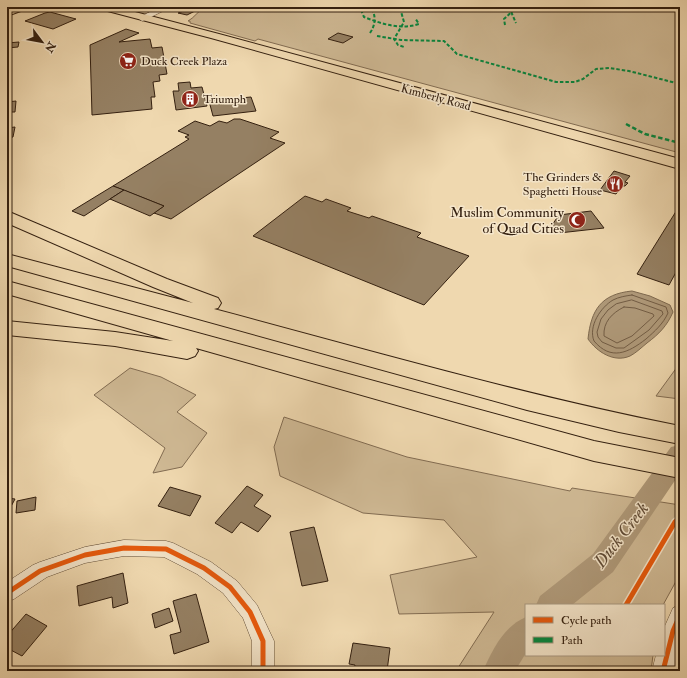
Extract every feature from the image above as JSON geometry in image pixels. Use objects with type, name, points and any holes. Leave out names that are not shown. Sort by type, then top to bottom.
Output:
[{"type":"highway","points":[[7,216],[160,283],[216,304],[318,336],[371,359]]},
{"type":"highway","points":[[7,260],[527,401],[619,423],[680,435]]},
{"type":"highway","points":[[7,287],[594,451],[680,468]]},
{"type":"highway","points":[[7,328],[115,339],[196,353],[269,370],[315,374]]},
{"type":"main road","points":[[7,13],[22,7]]},
{"type":"main road","name":"Kimberly Road","points":[[104,7],[147,16],[182,28],[680,164]]},
{"type":"main road","name":"Kimberly Road","points":[[130,7],[147,16]]},
{"type":"street","points":[[147,16],[167,7]]},
{"type":"street","points":[[7,593],[40,571],[85,555],[124,548],[166,549],[204,568],[230,587],[250,612],[263,641],[263,671]]},
{"type":"street","points":[[663,671],[673,631],[680,615]]},
{"type":"shaded area","points":[[205,7],[680,7],[680,153],[258,39],[255,41],[190,23],[190,21],[188,21]]},
{"type":"shaded area","points":[[680,363],[680,399],[656,396]]},
{"type":"shaded area","points":[[130,368],[161,377],[196,395],[177,412],[207,433],[182,467],[153,473],[165,448],[94,395]]},
{"type":"shaded area","points":[[284,417],[407,457],[570,491],[572,488],[680,505],[680,574],[664,604],[525,604],[525,656],[653,656],[651,671],[456,671],[494,612],[399,614],[390,575],[477,557],[444,520],[363,513],[280,476],[274,447]]},
{"type":"water","points":[[632,291],[650,296],[670,305],[673,312],[662,329],[630,356],[618,358],[606,355],[596,348],[588,339],[589,329],[595,312],[605,300],[612,296]]},
{"type":"building","points":[[193,8],[199,9],[187,15],[178,13]]},
{"type":"building","points":[[50,12],[76,19],[53,29],[25,21]]},
{"type":"building","name":"Duck Creek Plaza","points":[[126,29],[139,33],[119,42],[150,39],[152,48],[162,47],[167,74],[159,75],[160,81],[153,82],[155,97],[151,97],[152,109],[92,115],[90,45]]},
{"type":"building","points":[[338,33],[353,37],[343,43],[328,39]]},
{"type":"building","points":[[19,42],[18,47],[7,48],[7,43]]},
{"type":"building","name":"Triumph","points":[[190,82],[191,88],[202,87],[207,106],[176,110],[173,91],[179,91],[178,83]]},
{"type":"building","points":[[251,97],[256,111],[213,116],[209,101]]},
{"type":"building","points":[[16,101],[15,112],[7,112],[7,102]]},
{"type":"building","points":[[234,119],[240,119],[279,132],[270,138],[285,143],[171,219],[154,213],[164,206],[113,186],[189,139],[185,137],[189,135],[178,131],[195,121],[210,126],[219,121],[227,123]]},
{"type":"building","points":[[15,127],[13,137],[7,138],[7,128]]},
{"type":"building","name":"The Grinders & Spaghetti House","points":[[614,171],[630,176],[625,182],[628,183],[625,186],[622,186],[616,194],[600,190]]},
{"type":"building","points":[[113,186],[124,190],[84,216],[72,211]]},
{"type":"building","points":[[124,190],[164,206],[150,216],[110,199]]},
{"type":"building","points":[[305,196],[322,202],[326,199],[351,208],[347,211],[369,218],[372,216],[421,233],[417,237],[469,256],[424,305],[253,236]]},
{"type":"building","points":[[680,205],[680,265],[669,285],[637,274]]},
{"type":"building","name":"Muslim Community of Quad Cities","points":[[591,211],[604,228],[559,233],[552,225],[559,215]]},
{"type":"building","points":[[247,486],[263,495],[254,506],[271,516],[258,532],[241,522],[232,533],[215,523]]},
{"type":"building","points":[[170,487],[201,496],[190,516],[158,506]]},
{"type":"building","points":[[36,497],[35,510],[16,513],[17,501]]},
{"type":"building","points":[[7,498],[15,499],[8,512],[7,512]]},
{"type":"building","points":[[314,527],[328,581],[302,586],[290,532]]},
{"type":"building","points":[[123,573],[128,603],[113,608],[112,597],[79,606],[77,586]]},
{"type":"building","points":[[196,594],[209,642],[174,654],[170,635],[181,632],[173,601]]},
{"type":"building","points":[[169,608],[173,621],[155,628],[152,614]]},
{"type":"building","points":[[26,614],[47,626],[22,656],[7,648],[7,636]]},
{"type":"building","points":[[353,643],[390,648],[387,671],[354,671],[355,665],[349,664]]},
{"type":"waterway","name":"Duck Creek","points":[[551,604],[603,563],[680,454]]},
{"type":"waterway","name":"Duck Creek","points":[[498,671],[511,648],[525,632]]},
{"type":"marked path","points":[[370,33],[375,24],[374,14],[371,7]]},
{"type":"marked path","points":[[509,7],[516,23]]},
{"type":"marked path","points":[[505,25],[504,19],[517,7]]},
{"type":"marked path","points":[[400,8],[404,22],[394,39],[398,45],[404,47]]},
{"type":"marked path","points":[[361,10],[364,17],[391,26],[405,27],[419,24],[415,18]]},
{"type":"marked path","points":[[377,36],[401,40],[444,41],[457,54],[556,82],[575,82],[583,79],[596,69],[609,68],[629,71],[680,84]]},
{"type":"marked path","points":[[626,124],[645,134],[680,143]]},
{"type":"cycle path","points":[[627,604],[675,522],[680,518]]},
{"type":"cycle path","points":[[7,593],[40,571],[85,555],[124,548],[166,549],[204,568],[230,587],[250,612],[263,641],[263,671]]},
{"type":"cycle path","points":[[663,671],[673,631],[680,615]]},
{"type":"place","name":"Duck Creek Plaza","points":[[128,61]]},
{"type":"place","name":"Triumph","points":[[190,99]]},
{"type":"place","name":"The Grinders & Spaghetti House","points":[[615,184]]},
{"type":"place","name":"Muslim Community of Quad Cities","points":[[577,220]]}]
